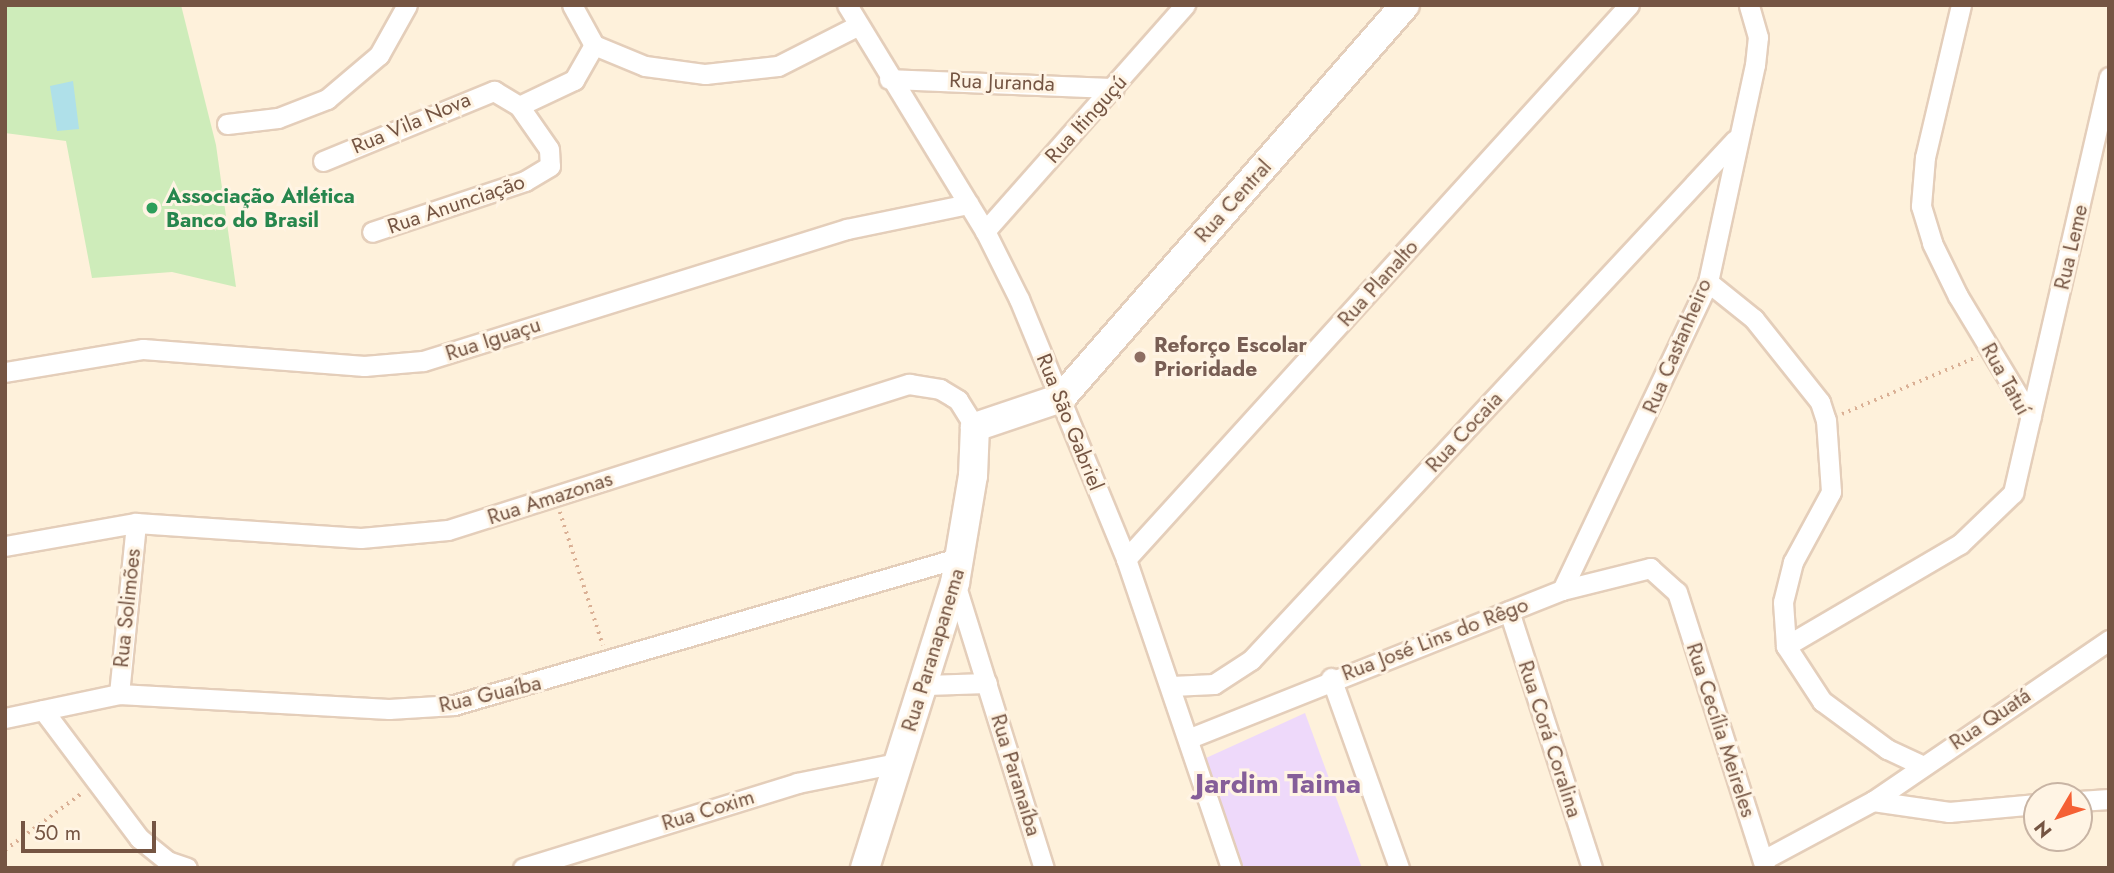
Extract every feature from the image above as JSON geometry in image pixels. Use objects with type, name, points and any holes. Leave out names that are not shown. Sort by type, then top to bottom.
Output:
[{"type":"street","points":[[227,124],[278,118],[327,99],[379,54],[407,5]]},
{"type":"street","points":[[572,5],[594,45],[670,71],[731,72],[778,66],[857,26]]},
{"type":"street","name":"Rua São Gabriel","points":[[847,5],[889,79],[985,231],[1061,398],[1126,559],[1172,686],[1231,868]]},
{"type":"street","name":"Rua Itinguçú","points":[[985,231],[1185,5]]},
{"type":"street","name":"Rua Central","points":[[1061,398],[1405,5]]},
{"type":"street","name":"Rua Planalto","points":[[1126,559],[1629,5]]},
{"type":"street","name":"Rua Castanheiro","points":[[1562,590],[1708,282],[1758,37],[1749,5]]},
{"type":"street","name":"Rua Tatuí","points":[[1786,646],[1960,544],[1994,516],[2013,494],[2031,417],[1932,243],[1921,206],[1925,158],[1961,5]]},
{"type":"street","points":[[519,106],[574,80],[594,45]]},
{"type":"street","name":"Rua Leme","points":[[2031,417],[2106,106],[2109,76]]},
{"type":"street","name":"Rua Juranda","points":[[889,79],[1114,88]]},
{"type":"street","name":"Rua Vila Nova","points":[[323,161],[484,92],[504,94],[519,106]]},
{"type":"street","name":"Rua Anunciação","points":[[372,232],[509,188],[550,166],[549,149],[519,106]]},
{"type":"street","name":"Rua Cocaia","points":[[1172,686],[1214,684],[1251,660],[1735,140]]},
{"type":"street","name":"Rua Iguaçu","points":[[5,372],[143,349],[363,366],[423,361],[847,229],[968,204]]},
{"type":"street","points":[[1708,282],[1754,319],[1819,402],[1826,420],[1831,492],[1793,562],[1783,602],[1786,646],[1822,701],[1888,749],[1921,765]]},
{"type":"street","name":"Rua Amazonas","points":[[5,546],[136,523],[362,538],[416,535],[555,497],[909,384],[940,389],[958,400],[975,427]]},
{"type":"street","points":[[975,427],[1061,398]]},
{"type":"street","name":"Rua Paranapanema","points":[[865,868],[897,763],[926,685],[958,570],[975,427]]},
{"type":"street","name":"Rua Solimões","points":[[118,694],[136,523]]},
{"type":"street","name":"Rua José Lins do Rêgo","points":[[1190,738],[1331,678],[1562,590],[1650,568],[1677,592]]},
{"type":"street","name":"Rua Guaíba","points":[[5,718],[118,694],[426,709],[496,696],[608,661],[958,570]]},
{"type":"street","name":"Rua Paranaíba","points":[[958,570],[988,683],[1044,868]]},
{"type":"street","name":"Rua Cecília Meireles","points":[[1677,592],[1764,864]]},
{"type":"street","name":"Rua Corá Coralina","points":[[1508,611],[1592,868]]},
{"type":"street","name":"Rua Quatá","points":[[1764,864],[1873,801],[1921,765],[2109,640]]},
{"type":"street","points":[[1331,678],[1399,868]]},
{"type":"street","points":[[926,685],[988,683]]},
{"type":"street","points":[[43,710],[95,783],[153,852],[187,868]]},
{"type":"street","name":"Rua Coxim","points":[[523,868],[797,783],[897,763]]},
{"type":"street","points":[[1873,801],[1949,812],[2023,805]]},
{"type":"path","points":[[1826,420],[1992,351]]},
{"type":"path","points":[[555,497],[608,661]]},
{"type":"path","points":[[5,850],[95,783]]},
{"type":"shaded area","points":[[1305,713],[1362,868],[1240,868],[1206,758]]},
{"type":"green space","name":"Associação Atlética Banco do Brasil","points":[[5,5],[181,5],[216,145],[236,287],[172,272],[92,278],[66,141],[5,133]]},
{"type":"water","points":[[73,81],[79,129],[57,131],[50,86]]},
{"type":"place","name":"Associação Atlética Banco do Brasil","points":[[152,208]]},
{"type":"place","name":"Reforço Escolar Prioridade","points":[[1140,357]]},
{"type":"district","name":"Jardim Taima","points":[[1278,784]]}]
